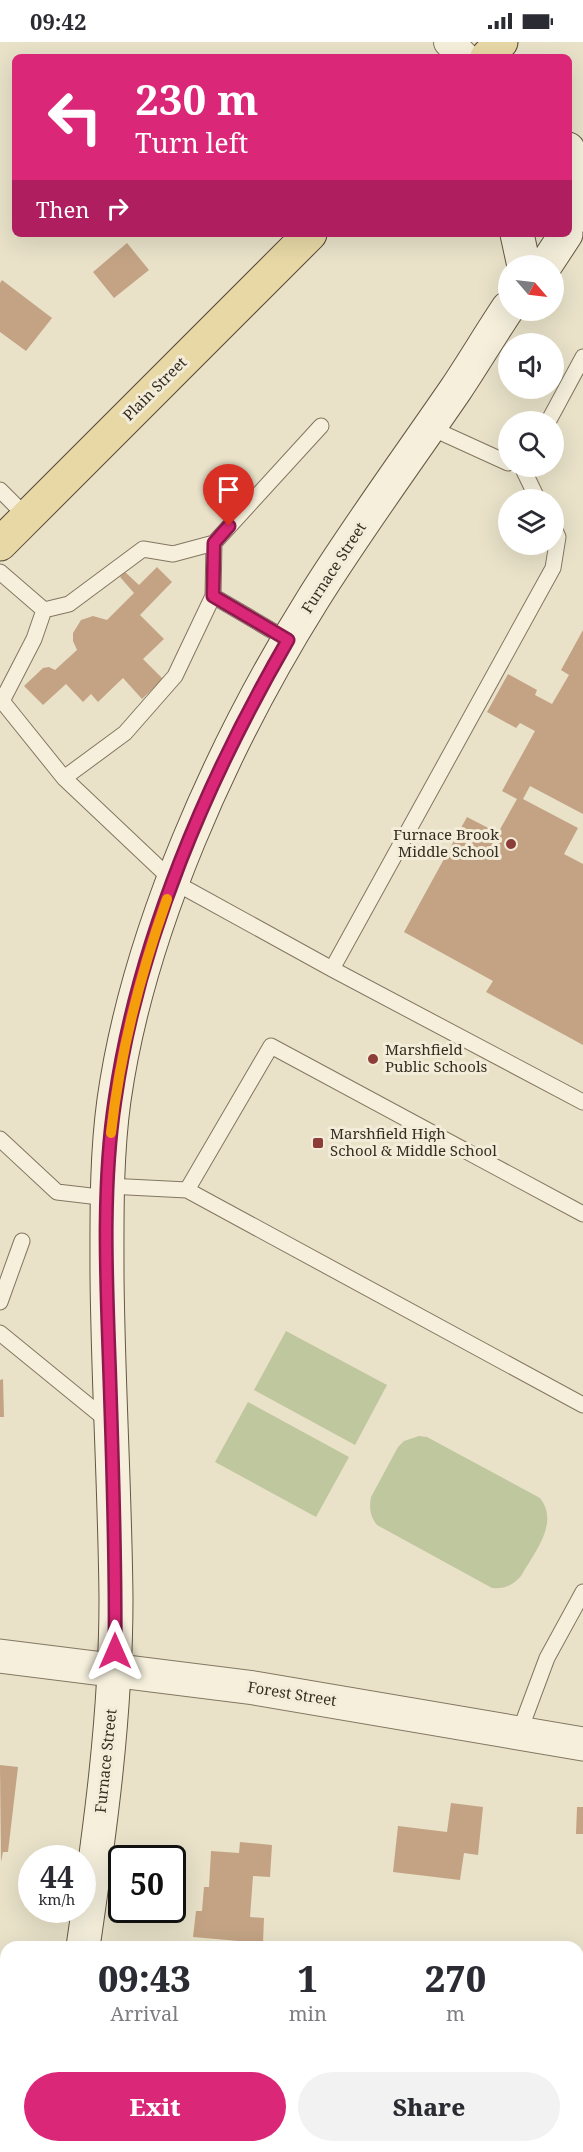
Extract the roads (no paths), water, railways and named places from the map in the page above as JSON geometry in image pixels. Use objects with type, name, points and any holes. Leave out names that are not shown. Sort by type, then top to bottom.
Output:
[{"type":"main road","points":[[490,54],[501,42]]},
{"type":"main road","points":[[572,160],[575,187],[572,203]]},
{"type":"main road","name":"Plain Street","points":[[0,544],[307,237]]},
{"type":"main road","points":[[518,237],[522,255]]},
{"type":"main road","points":[[552,255],[564,237]]},
{"type":"main road","name":"Furnace Street","points":[[84,1941],[106,1777],[115,1669],[116,1587],[108,1318],[108,1192],[114,1101],[122,1055],[146,965],[174,882],[228,755],[288,640],[360,527],[499,321]]},
{"type":"main road","name":"Forest Street","points":[[0,1656],[115,1669],[325,1699],[583,1744]]},
{"type":"street","points":[[449,42],[461,54]]},
{"type":"lane","points":[[554,411],[583,357]]},
{"type":"lane","points":[[44,610],[69,604],[142,549],[173,554],[214,543],[321,426]]},
{"type":"lane","points":[[429,427],[498,457]]},
{"type":"lane","points":[[0,490],[27,517]]},
{"type":"lane","points":[[64,778],[125,733],[175,676],[213,596],[214,543]]},
{"type":"lane","points":[[332,969],[553,568],[555,555]]},
{"type":"lane","points":[[0,572],[44,610]]},
{"type":"lane","points":[[213,596],[288,640]]},
{"type":"lane","points":[[44,610],[34,639],[2,701],[64,778],[174,882],[583,1102]]},
{"type":"lane","points":[[187,1190],[271,1046],[583,1214]]},
{"type":"lane","points":[[0,1139],[57,1192],[187,1190],[583,1405]]},
{"type":"lane","points":[[0,1302],[22,1241]]},
{"type":"lane","points":[[0,1333],[111,1424]]},
{"type":"lane","points":[[519,1733],[547,1658],[583,1592]]},
{"type":"place","name":"Furnace Brook Middle School","points":[[511,844]]},
{"type":"place","name":"Marshfield Public Schools","points":[[373,1059]]},
{"type":"place","name":"Marshfield High School & Middle School","points":[[318,1143]]}]
